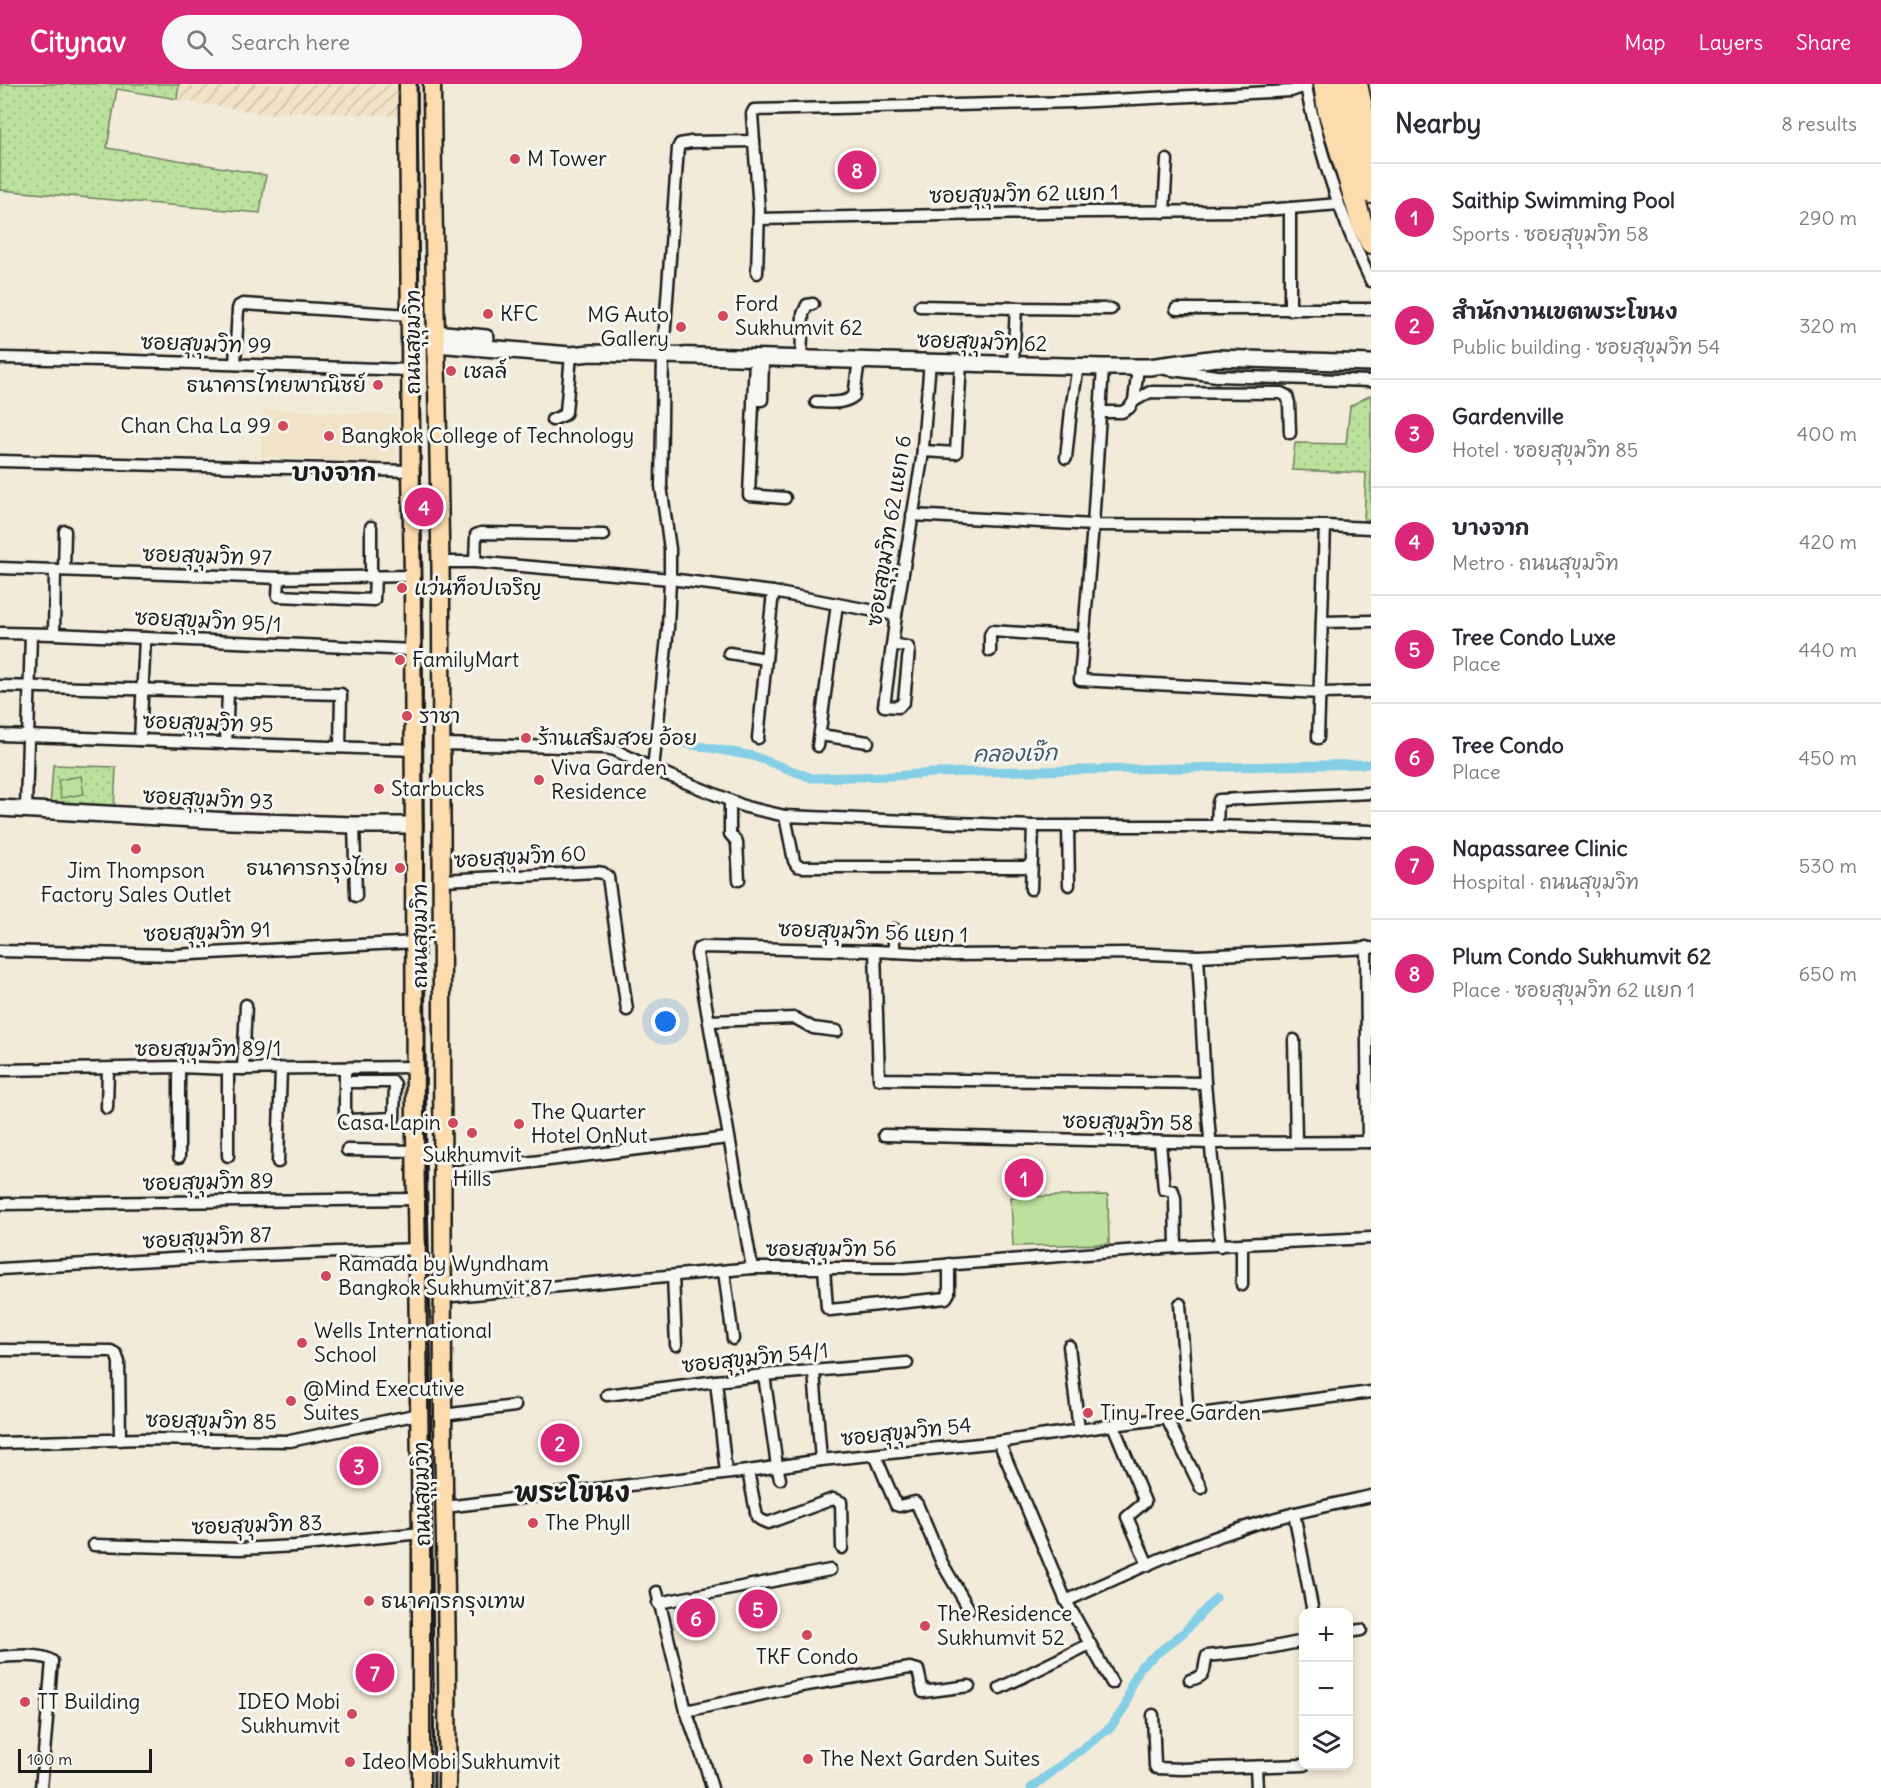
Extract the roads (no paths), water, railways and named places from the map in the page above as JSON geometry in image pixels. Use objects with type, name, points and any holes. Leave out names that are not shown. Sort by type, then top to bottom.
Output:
[{"type":"highway","points":[[1338,84],[1352,137],[1371,193]]},
{"type":"highway","points":[[1338,84],[1340,109],[1371,214]]},
{"type":"highway","points":[[1358,84],[1371,149]]},
{"type":"highway","points":[[1312,85],[1328,110],[1362,224],[1371,243]]},
{"type":"main road","name":"ถนนสุขุมวิท","points":[[408,84],[414,650],[416,1199],[421,1533],[421,1788]]},
{"type":"main road","name":"ถนนสุขุมวิท","points":[[432,84],[442,744],[447,1788]]},
{"type":"main road","points":[[411,330],[435,338]]},
{"type":"main road","points":[[416,1144],[443,1136]]},
{"type":"street","points":[[757,273],[759,219],[752,114],[754,110],[1074,102],[1291,91],[1312,85],[1326,167],[1371,281]]},
{"type":"street","points":[[653,769],[668,628],[670,579],[670,549],[661,486],[663,355],[678,148],[680,144],[691,142],[754,141]]},
{"type":"street","points":[[1164,212],[1167,160]]},
{"type":"street","name":"ซอยสุขุมวิท 62 แยก 1","points":[[759,219],[1254,211],[1339,204]]},
{"type":"street","points":[[1290,208],[1290,310]]},
{"type":"street","points":[[235,364],[238,309],[243,304],[411,330]]},
{"type":"street","points":[[801,359],[803,314],[807,305],[813,304]]},
{"type":"street","points":[[920,306],[1111,309]]},
{"type":"street","points":[[1013,364],[1016,308]]},
{"type":"street","points":[[1176,309],[1371,309]]},
{"type":"street","name":"ซอยสุขุมวิท 62","points":[[435,338],[572,347],[591,354]]},
{"type":"street","name":"ซอยสุขุมวิท 62","points":[[435,338],[571,355],[930,361],[1103,367],[1143,367],[1217,358],[1371,363]]},
{"type":"street","points":[[552,420],[566,412],[571,355]]},
{"type":"street","name":"ซอยสุขุมวิท 99","points":[[0,358],[411,370]]},
{"type":"street","points":[[759,359],[753,400],[749,495],[785,498]]},
{"type":"street","points":[[816,402],[843,402],[851,399],[854,396],[859,360]]},
{"type":"street","name":"ซอยสุขุมวิท 62 แยก 6","points":[[892,644],[903,645],[909,650],[904,701],[899,707],[884,706],[892,644],[896,615],[923,451],[930,361]]},
{"type":"street","points":[[923,451],[956,453],[961,362]]},
{"type":"street","points":[[1066,458],[1078,366]]},
{"type":"street","points":[[1103,367],[1080,680],[1320,693],[1371,692]]},
{"type":"street","points":[[1100,412],[1122,412],[1129,408],[1134,401],[1143,367],[1217,376],[1371,381]]},
{"type":"street","points":[[1134,401],[1150,392],[1161,391],[1281,393],[1287,396],[1289,403],[1290,433]]},
{"type":"street","points":[[0,461],[411,471]]},
{"type":"street","points":[[912,515],[1093,525],[1371,528]]},
{"type":"street","points":[[1318,738],[1325,526]]},
{"type":"street","points":[[279,578],[278,596],[374,600],[371,527]]},
{"type":"street","points":[[54,634],[64,531]]},
{"type":"street","points":[[474,562],[474,540],[476,535],[481,533],[604,535]]},
{"type":"street","points":[[440,562],[474,562],[670,579],[773,592],[896,615]]},
{"type":"street","name":"ซอยสุขุมวิท 97","points":[[0,568],[279,578],[413,576]]},
{"type":"street","points":[[758,738],[773,592]]},
{"type":"street","points":[[837,604],[819,741],[868,742]]},
{"type":"street","points":[[1322,622],[1371,621]]},
{"type":"street","points":[[990,651],[992,630],[1083,637]]},
{"type":"street","name":"ซอยสุขุมวิท 95/1","points":[[0,633],[414,650]]},
{"type":"street","points":[[26,809],[31,634]]},
{"type":"street","points":[[140,740],[145,638]]},
{"type":"street","points":[[729,653],[766,659]]},
{"type":"street","points":[[0,686],[341,694],[340,747]]},
{"type":"street","points":[[226,744],[228,692]]},
{"type":"street","name":"ซอยสุขุมวิท 95","points":[[0,735],[414,750]]},
{"type":"street","points":[[442,744],[606,748],[730,801],[756,810],[785,816],[1033,826],[1217,826],[1371,831]]},
{"type":"street","points":[[1217,826],[1219,800],[1371,793]]},
{"type":"street","points":[[730,801],[730,834],[737,842],[739,880]]},
{"type":"street","name":"ซอยสุขุมวิท 93","points":[[0,808],[230,821],[415,825]]},
{"type":"street","points":[[785,816],[797,866],[1031,867]]},
{"type":"street","points":[[354,825],[356,896]]},
{"type":"street","points":[[1031,889],[1033,826]]},
{"type":"street","points":[[1068,826],[1069,885]]},
{"type":"street","name":"ซอยสุขุมวิท 60","points":[[442,880],[603,873],[608,877],[627,1010]]},
{"type":"street","points":[[894,929],[894,952]]},
{"type":"street","points":[[832,950],[833,930]]},
{"type":"street","name":"ซอยสุขุมวิท 91","points":[[0,951],[174,955],[416,942]]},
{"type":"street","name":"ซอยสุขุมวิท 56 แยก 1","points":[[752,1269],[728,1138],[698,949],[702,947],[875,951],[953,955],[1128,953],[1198,956],[1368,947]]},
{"type":"street","points":[[1368,947],[1369,1142]]},
{"type":"street","name":"ซอยสุขุมวิท 58","points":[[875,951],[879,1079],[1204,1083]]},
{"type":"street","points":[[1198,956],[1204,1083],[1220,1246]]},
{"type":"street","points":[[243,1069],[246,1005]]},
{"type":"street","points":[[709,1021],[795,1018],[813,1028],[837,1031]]},
{"type":"street","points":[[1294,1040],[1296,1142]]},
{"type":"street","points":[[179,1067],[179,1156]]},
{"type":"street","name":"ซอยสุขุมวิท 89/1","points":[[0,1070],[415,1067]]},
{"type":"street","points":[[345,1068],[345,1082],[345,1116],[348,1120],[394,1118],[395,1084],[393,1082],[345,1082]]},
{"type":"street","points":[[107,1108],[108,1069]]},
{"type":"street","points":[[228,1069],[228,1156]]},
{"type":"street","points":[[278,1162],[281,1069]]},
{"type":"street","name":"ซอยสุขุมวิท 58","points":[[884,1135],[1211,1143],[1369,1142]]},
{"type":"street","points":[[443,1173],[728,1138]]},
{"type":"street","points":[[1160,1142],[1164,1189],[1173,1191],[1175,1198],[1176,1247]]},
{"type":"street","points":[[346,1150],[416,1144]]},
{"type":"street","name":"ซอยสุขุมวิท 89","points":[[0,1204],[416,1199]]},
{"type":"street","name":"ซอยสุขุมวิท 56","points":[[443,1298],[752,1269],[904,1268],[1176,1247],[1371,1238]]},
{"type":"street","points":[[1242,1244],[1242,1285]]},
{"type":"street","name":"ซอยสุขุมวิท 87","points":[[0,1269],[206,1257],[417,1249]]},
{"type":"street","points":[[824,1268],[826,1308],[830,1310],[945,1298],[950,1293],[949,1264]]},
{"type":"street","points":[[724,1271],[733,1339]]},
{"type":"street","points":[[673,1276],[676,1345]]},
{"type":"street","points":[[1180,1304],[1188,1416]]},
{"type":"street","points":[[1069,1346],[1079,1430]]},
{"type":"street","points":[[0,1350],[111,1351],[116,1354],[119,1362],[120,1440]]},
{"type":"street","name":"ซอยสุขุมวิท 54/1","points":[[607,1395],[764,1375],[907,1363]]},
{"type":"street","points":[[814,1372],[821,1460]]},
{"type":"street","points":[[764,1375],[780,1479]]},
{"type":"street","points":[[716,1381],[726,1473]]},
{"type":"street","name":"ซอยสุขุมวิท 54","points":[[445,1507],[748,1471],[821,1460],[999,1442],[1371,1392]]},
{"type":"street","points":[[444,1415],[516,1406]]},
{"type":"street","name":"ซอยสุขุมวิท 85","points":[[0,1443],[120,1440],[290,1441],[419,1414]]},
{"type":"street","points":[[1167,1419],[1200,1488]]},
{"type":"street","points":[[1113,1425],[1145,1502],[1127,1517],[1148,1565]]},
{"type":"street","points":[[999,1442],[1066,1601],[1112,1683]]},
{"type":"street","points":[[875,1455],[896,1504],[898,1506],[916,1503],[942,1563],[969,1609]]},
{"type":"street","points":[[748,1471],[757,1516],[765,1522],[768,1523],[833,1499],[841,1502],[842,1548]]},
{"type":"street","points":[[1066,1601],[1236,1530],[1294,1513],[1371,1496]]},
{"type":"street","points":[[1294,1513],[1312,1608]]},
{"type":"street","name":"ซอยสุขุมวิท 83","points":[[94,1545],[240,1549],[295,1546],[421,1533]]},
{"type":"street","points":[[712,1788],[686,1711],[658,1598],[830,1570]]},
{"type":"street","points":[[1353,1631],[1361,1630]]},
{"type":"street","points":[[1190,1680],[1204,1673],[1207,1656],[1253,1651],[1299,1642]]},
{"type":"street","points":[[1000,1688],[1090,1644]]},
{"type":"street","points":[[0,1656],[46,1657],[50,1658],[53,1664],[42,1788]]},
{"type":"street","points":[[686,1711],[795,1687],[910,1668],[918,1670],[923,1692],[969,1686]]},
{"type":"street","points":[[1153,1714],[1155,1766],[1158,1769],[1299,1765]]},
{"type":"street","points":[[1256,1767],[1257,1788]]},
{"type":"waterway","name":"คลองเจ๊ก","points":[[666,740],[753,756],[812,778],[933,773],[1371,764]]},
{"type":"waterway","points":[[1031,1788],[1111,1727],[1126,1705],[1131,1685],[1141,1666],[1183,1633],[1216,1598]]},
{"type":"railway","points":[[417,84],[434,1788]]},
{"type":"place","name":"M Tower","points":[[515,159]]},
{"type":"place","name":"Plum Condo Sukhumvit 62","points":[[857,170]]},
{"type":"place","name":"KFC","points":[[488,314]]},
{"type":"place","name":"Ford Sukhumvit 62","points":[[723,316]]},
{"type":"place","name":"MG Auto Gallery","points":[[681,327]]},
{"type":"place","name":"เชลล์","points":[[451,371]]},
{"type":"place","name":"ธนาคารไทยพาณิชย์","points":[[378,385]]},
{"type":"place","name":"Chan Cha La 99","points":[[283,426]]},
{"type":"place","name":"Bangkok College of Technology","points":[[329,436]]},
{"type":"place","name":"บางจาก","points":[[424,507]]},
{"type":"place","name":"แว่นท็อปเจริญ","points":[[402,588]]},
{"type":"place","name":"FamilyMart","points":[[400,660]]},
{"type":"place","name":"ราชา","points":[[407,716]]},
{"type":"place","name":"ร้านเสริมสวย อ้อย","points":[[526,738]]},
{"type":"place","name":"Viva Garden Residence","points":[[539,780]]},
{"type":"place","name":"Starbucks","points":[[379,789]]},
{"type":"place","name":"Jim Thompson Factory Sales Outlet","points":[[136,849]]},
{"type":"place","name":"ธนาคารกรุงไทย","points":[[400,868]]},
{"type":"place","name":"Casa Lapin","points":[[453,1123]]},
{"type":"place","name":"The Quarter Hotel OnNut","points":[[519,1124]]},
{"type":"place","name":"Sukhumvit Hills","points":[[472,1133]]},
{"type":"place","name":"Saithip Swimming Pool","points":[[1024,1178]]},
{"type":"place","name":"Ramada by Wyndham Bangkok Sukhumvit 87","points":[[326,1276]]},
{"type":"place","name":"Wells International School","points":[[302,1343]]},
{"type":"place","name":"@Mind Executive Suites","points":[[291,1401]]},
{"type":"place","name":"Tiny Tree Garden","points":[[1088,1413]]},
{"type":"place","name":"สำนักงานเขตพระโขนง","points":[[560,1443]]},
{"type":"place","name":"Gardenville","points":[[359,1466]]},
{"type":"place","name":"The Phyll","points":[[533,1523]]},
{"type":"place","name":"ธนาคารกรุงเทพ","points":[[369,1601]]},
{"type":"place","name":"Tree Condo Luxe","points":[[758,1609]]},
{"type":"place","name":"Tree Condo","points":[[696,1618]]},
{"type":"place","name":"The Residence Sukhumvit 52","points":[[925,1626]]},
{"type":"place","name":"TKF Condo","points":[[807,1635]]},
{"type":"place","name":"Napassaree Clinic","points":[[375,1673]]},
{"type":"place","name":"TT Building","points":[[25,1702]]},
{"type":"place","name":"IDEO Mobi Sukhumvit","points":[[352,1714]]},
{"type":"place","name":"The Next Garden Suites","points":[[808,1759]]},
{"type":"place","name":"Ideo Mobi Sukhumvit","points":[[350,1762]]},
{"type":"district","name":"บางจาก","points":[[334,473]]},
{"type":"district","name":"พระโขนง","points":[[572,1493]]}]
